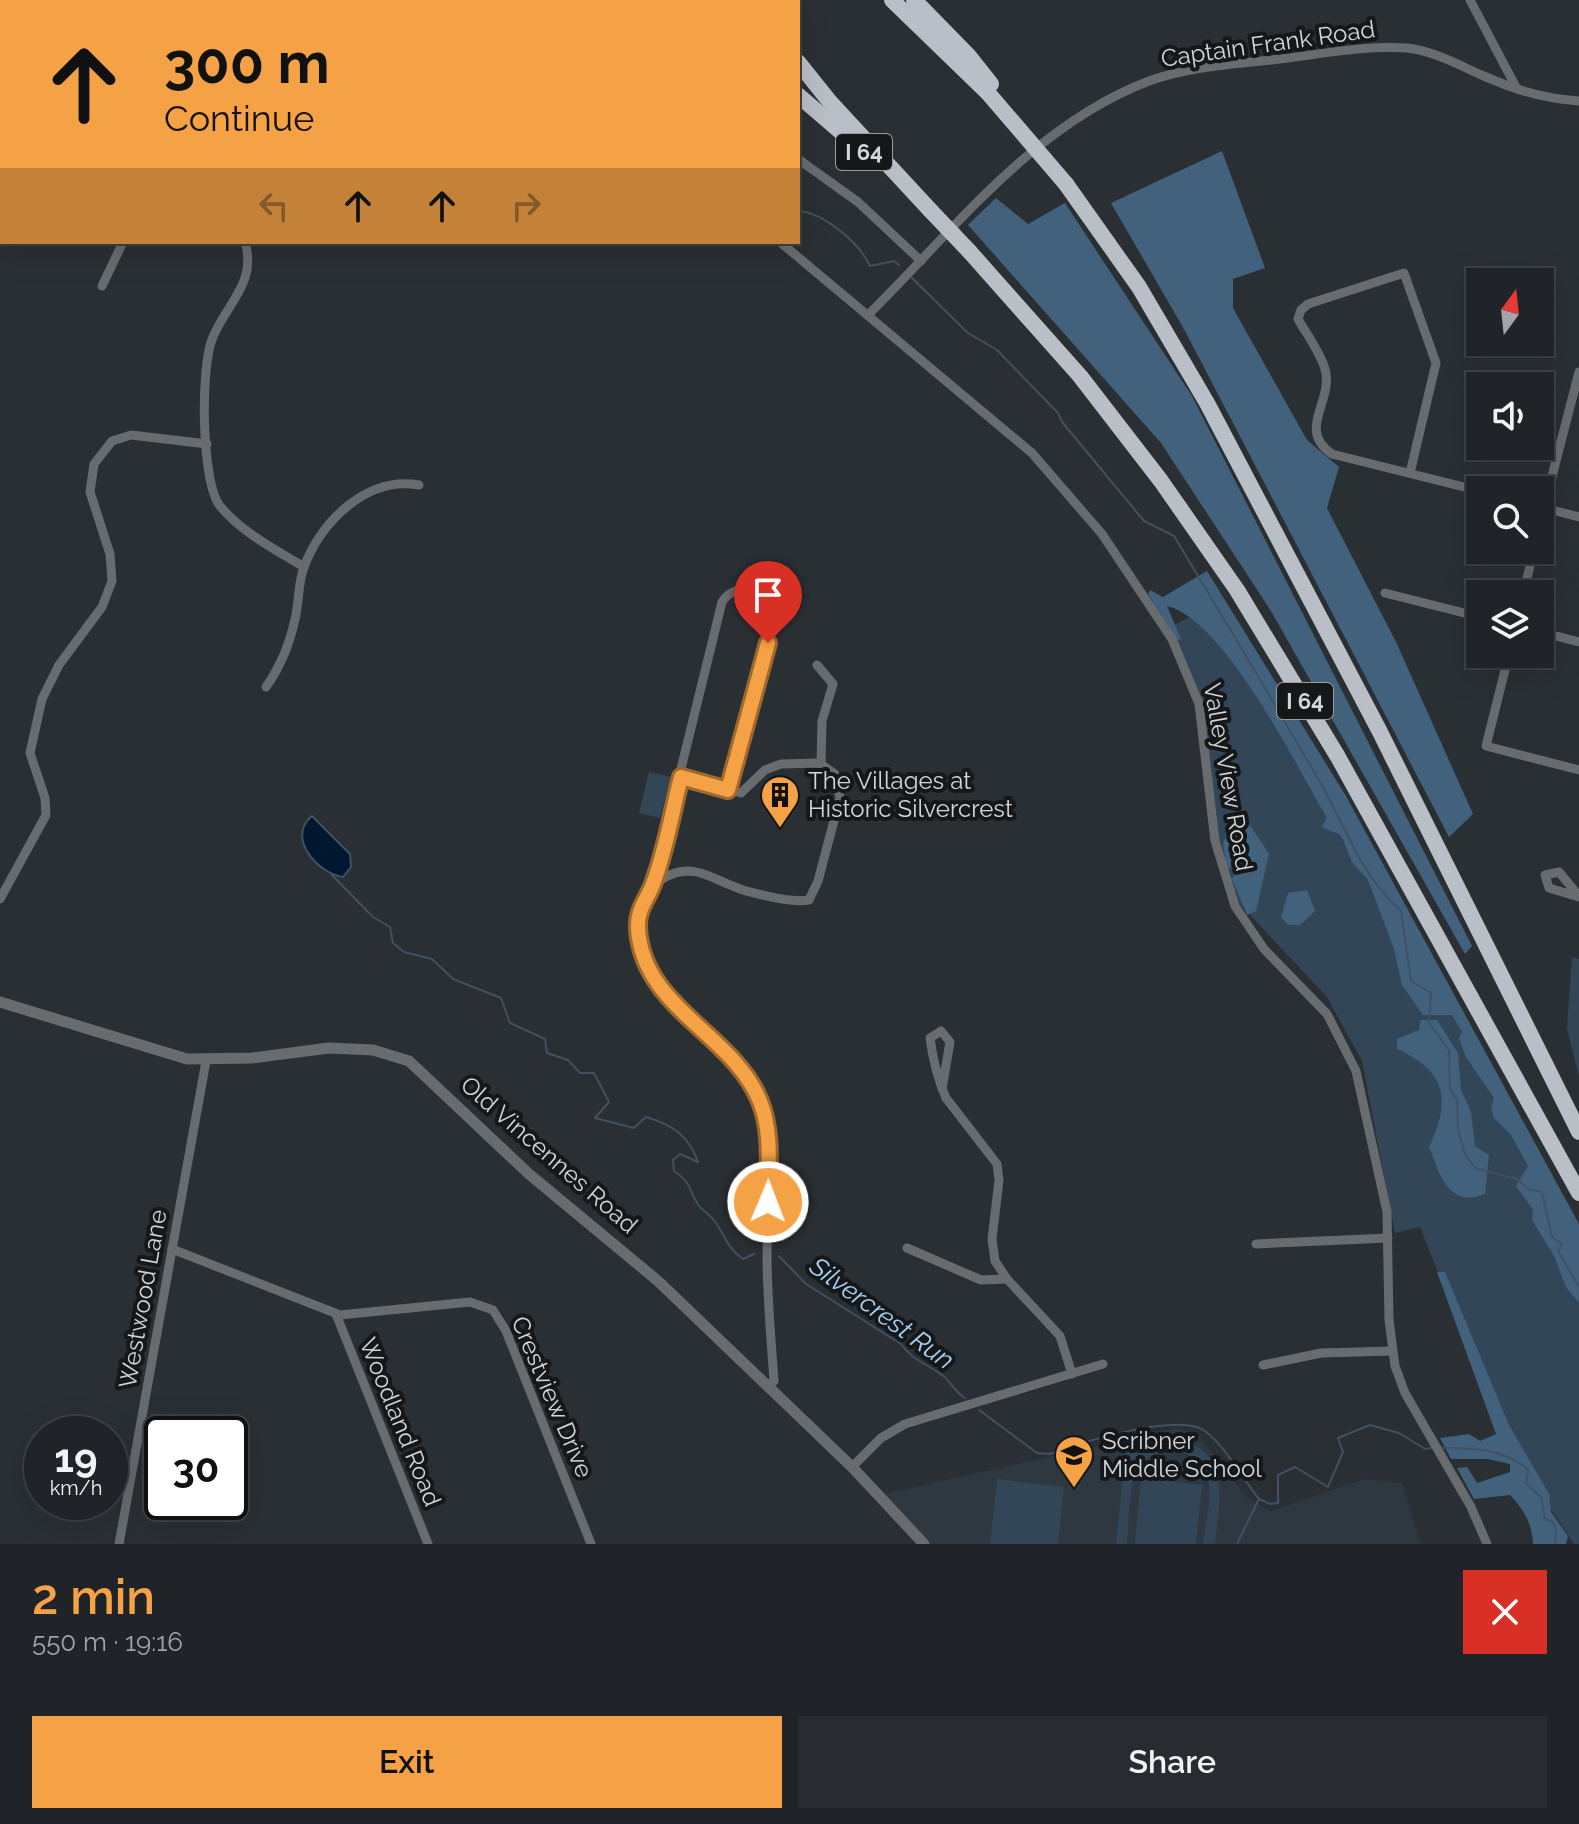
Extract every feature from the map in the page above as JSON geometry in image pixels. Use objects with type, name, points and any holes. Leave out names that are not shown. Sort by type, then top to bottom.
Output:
[{"type":"highway","name":"I 64","points":[[892,0],[991,91],[1052,165],[1157,315],[1207,403],[1380,732],[1579,1132]]},
{"type":"highway","points":[[914,0],[968,55],[991,91]]},
{"type":"highway","points":[[800,64],[930,210]]},
{"type":"highway","name":"I 64","points":[[800,97],[930,210],[969,251],[1080,376],[1161,481],[1237,590],[1338,757],[1579,1193]]},
{"type":"street","points":[[1470,0],[1517,89]]},
{"type":"street","name":"Captain Frank Road","points":[[868,315],[971,207],[1071,121],[1115,95],[1165,76],[1249,63],[1393,48],[1434,54],[1517,89],[1579,101]]},
{"type":"street","points":[[800,160],[858,202],[921,261]]},
{"type":"street","points":[[102,286],[122,244]]},
{"type":"street","points":[[245,244],[248,275],[220,323],[208,353],[203,401],[207,444],[218,504],[261,540],[304,567]]},
{"type":"street","points":[[782,244],[868,315]]},
{"type":"street","points":[[1410,473],[1436,363],[1404,273],[1308,304],[1301,310],[1298,319],[1325,367],[1324,394],[1315,432],[1319,445],[1332,454],[1466,487]]},
{"type":"street","name":"Valley View Road","points":[[868,315],[992,417],[1051,472],[1126,567],[1172,639],[1199,704],[1215,841],[1225,881],[1248,929],[1319,1003],[1352,1059],[1370,1124],[1388,1238],[1392,1351],[1405,1393],[1471,1507],[1487,1544]]},
{"type":"street","points":[[1551,476],[1579,372]]},
{"type":"street","points":[[0,899],[46,815],[45,798],[30,753],[42,699],[59,665],[102,607],[112,581],[110,554],[90,492],[94,464],[112,441],[131,435],[207,444]]},
{"type":"street","points":[[266,687],[286,649],[304,567],[333,521],[352,503],[385,485],[419,485]]},
{"type":"street","points":[[1554,510],[1579,517]]},
{"type":"street","points":[[728,790],[775,616],[773,603],[762,593],[737,589],[722,602],[681,777],[652,887],[640,907],[638,927],[651,971],[673,1003],[741,1069],[757,1093],[764,1114],[769,1147],[767,1256],[774,1381],[769,1385]]},
{"type":"street","points":[[1385,593],[1466,613]]},
{"type":"street","points":[[1554,636],[1579,642]]},
{"type":"street","points":[[817,665],[833,684],[822,721],[821,764]]},
{"type":"street","points":[[1506,668],[1486,746],[1579,770]]},
{"type":"street","points":[[652,887],[663,879],[685,872],[720,879],[741,890],[799,901],[812,898],[840,791],[835,774],[821,764],[773,766],[741,793],[681,777]]},
{"type":"street","name":"Old Vincennes Road","points":[[0,1002],[162,1052],[206,1061],[329,1048],[373,1050],[409,1061],[429,1076],[468,1120],[648,1271],[852,1467],[924,1544]]},
{"type":"street","points":[[942,1089],[950,1042],[947,1035],[939,1031],[932,1034],[930,1041],[935,1075],[942,1089],[995,1157],[999,1180],[992,1247],[1007,1279],[1060,1336],[1072,1374]]},
{"type":"street","name":"Westwood Lane","points":[[119,1544],[206,1061]]},
{"type":"street","points":[[1256,1244],[1388,1238]]},
{"type":"street","points":[[907,1248],[981,1280],[1007,1279]]},
{"type":"street","name":"Crestview Drive","points":[[172,1249],[336,1314],[363,1316],[470,1302],[493,1310],[506,1331],[591,1544]]},
{"type":"street","name":"Woodland Road","points":[[336,1314],[428,1544]]},
{"type":"street","points":[[1263,1365],[1321,1353],[1392,1351]]},
{"type":"street","points":[[852,1467],[893,1429],[1103,1364]]},
{"type":"shaded area","points":[[1222,151],[1265,268],[1233,279],[1233,308],[1307,440],[1339,467],[1327,508],[1397,644],[1473,814],[1449,837],[1185,331],[1111,203]]},
{"type":"shaded area","points":[[996,198],[1028,224],[1065,203],[1192,396],[1472,946],[1465,954],[1271,611],[1161,443],[968,225]]},
{"type":"shaded area","points":[[1207,571],[1346,796],[1579,1224],[1579,1303],[1566,1287],[1554,1256],[1532,1220],[1533,1210],[1516,1186],[1528,1166],[1511,1135],[1494,1118],[1491,1109],[1494,1098],[1466,1057],[1459,1038],[1462,1032],[1452,1015],[1423,1015],[1402,985],[1394,949],[1368,880],[1352,862],[1341,835],[1321,827],[1327,818],[1278,732],[1235,666],[1189,617],[1167,606],[1181,639],[1177,640],[1148,594],[1150,590],[1163,597]]},
{"type":"shaded area","points":[[1220,602],[1373,865],[1579,1244],[1579,1544],[1574,1544],[1504,1439],[1420,1227],[1395,1233],[1362,1061],[1327,997],[1235,899],[1215,827],[1207,736],[1197,689],[1168,628]]},
{"type":"shaded area","points":[[649,772],[671,777],[660,818],[639,813]]},
{"type":"shaded area","points":[[312,816],[350,854],[351,867],[343,877],[324,869],[308,853],[302,834]]},
{"type":"shaded area","points":[[1248,822],[1269,854],[1256,911],[1247,915],[1232,879],[1246,850],[1227,871],[1223,843],[1230,827]]},
{"type":"shaded area","points":[[1307,890],[1315,911],[1300,925],[1288,925],[1281,917],[1288,893]]},
{"type":"shaded area","points":[[1572,957],[1579,959],[1579,1077],[1567,1028]]},
{"type":"shaded area","points":[[1421,1020],[1437,1020],[1458,1053],[1461,1090],[1471,1112],[1475,1146],[1489,1155],[1485,1194],[1462,1197],[1454,1193],[1442,1178],[1429,1147],[1441,1115],[1440,1089],[1426,1067],[1397,1049],[1397,1039],[1419,1030]]},
{"type":"shaded area","points":[[1437,1272],[1445,1272],[1509,1425],[1549,1494],[1551,1512],[1568,1536],[1566,1544],[1533,1544],[1526,1517],[1510,1495],[1474,1499],[1457,1468],[1467,1467],[1477,1483],[1510,1472],[1510,1464],[1488,1459],[1451,1459],[1440,1438],[1469,1434],[1480,1441],[1496,1434]]},
{"type":"shaded area","name":"Scribner Middle School","points":[[1177,1428],[1199,1436],[1246,1497],[1271,1511],[1364,1479],[1402,1483],[1421,1544],[929,1544],[884,1494]]},
{"type":"shaded area","points":[[1174,1439],[1193,1445],[1206,1454],[1214,1465],[1220,1494],[1215,1544],[1203,1544],[1209,1501],[1207,1476],[1192,1457],[1171,1451],[1160,1452],[1141,1465],[1131,1492],[1127,1544],[1116,1544],[1126,1445],[1136,1446],[1136,1454],[1150,1444]]},
{"type":"shaded area","points":[[1141,1478],[1202,1485],[1196,1544],[1135,1544]]},
{"type":"shaded area","points":[[997,1479],[1064,1487],[1058,1544],[990,1544]]},
{"type":"waterway","points":[[800,211],[830,223],[858,248],[870,266],[894,261],[899,265]]},
{"type":"waterway","points":[[912,278],[968,333],[997,350],[1058,413],[1144,521],[1174,536],[1321,784],[1365,867],[1387,898],[1401,911],[1411,981],[1431,993],[1429,1023],[1449,1050],[1450,1090],[1457,1100],[1458,1130],[1465,1154],[1475,1168],[1517,1179],[1528,1189],[1542,1192],[1552,1237],[1562,1244],[1558,1251],[1579,1287]]},
{"type":"waterway","name":"Silvercrest Run","points":[[331,874],[373,917],[390,927],[393,943],[404,952],[432,959],[453,979],[501,998],[510,1023],[545,1039],[547,1053],[568,1060],[580,1073],[594,1073],[609,1102],[595,1118],[634,1128],[646,1117],[685,1138],[698,1162],[680,1154],[673,1160],[674,1171],[687,1184],[699,1206],[713,1219],[732,1249],[743,1259],[754,1254]]},
{"type":"waterway","name":"Silvercrest Run","points":[[779,1256],[806,1284],[901,1344],[915,1358],[942,1375],[965,1398]]},
{"type":"waterway","name":"Silvercrest Run","points":[[979,1410],[1037,1453],[1050,1454],[1129,1431],[1174,1425],[1192,1426],[1213,1438],[1259,1499],[1270,1504],[1278,1503],[1278,1475],[1295,1467],[1328,1487],[1343,1452],[1338,1438],[1370,1425],[1399,1433],[1425,1449],[1431,1448]]},
{"type":"waterway","name":"Silvercrest Run","points":[[1443,1448],[1477,1449],[1499,1454],[1528,1469],[1526,1484],[1541,1497],[1545,1519],[1552,1521],[1556,1529],[1555,1544]]},
{"type":"waterway","points":[[1237,1544],[1259,1499]]},
{"type":"place","name":"The Villages at Historic Silvercrest","points":[[780,829]]},
{"type":"place","name":"Scribner Middle School","points":[[1074,1489]]},
{"type":"route","points":[[768,643],[728,790],[681,777],[652,887],[640,907],[638,927],[642,949],[657,982],[673,1003],[741,1069],[757,1093],[768,1136],[768,1202]]}]
